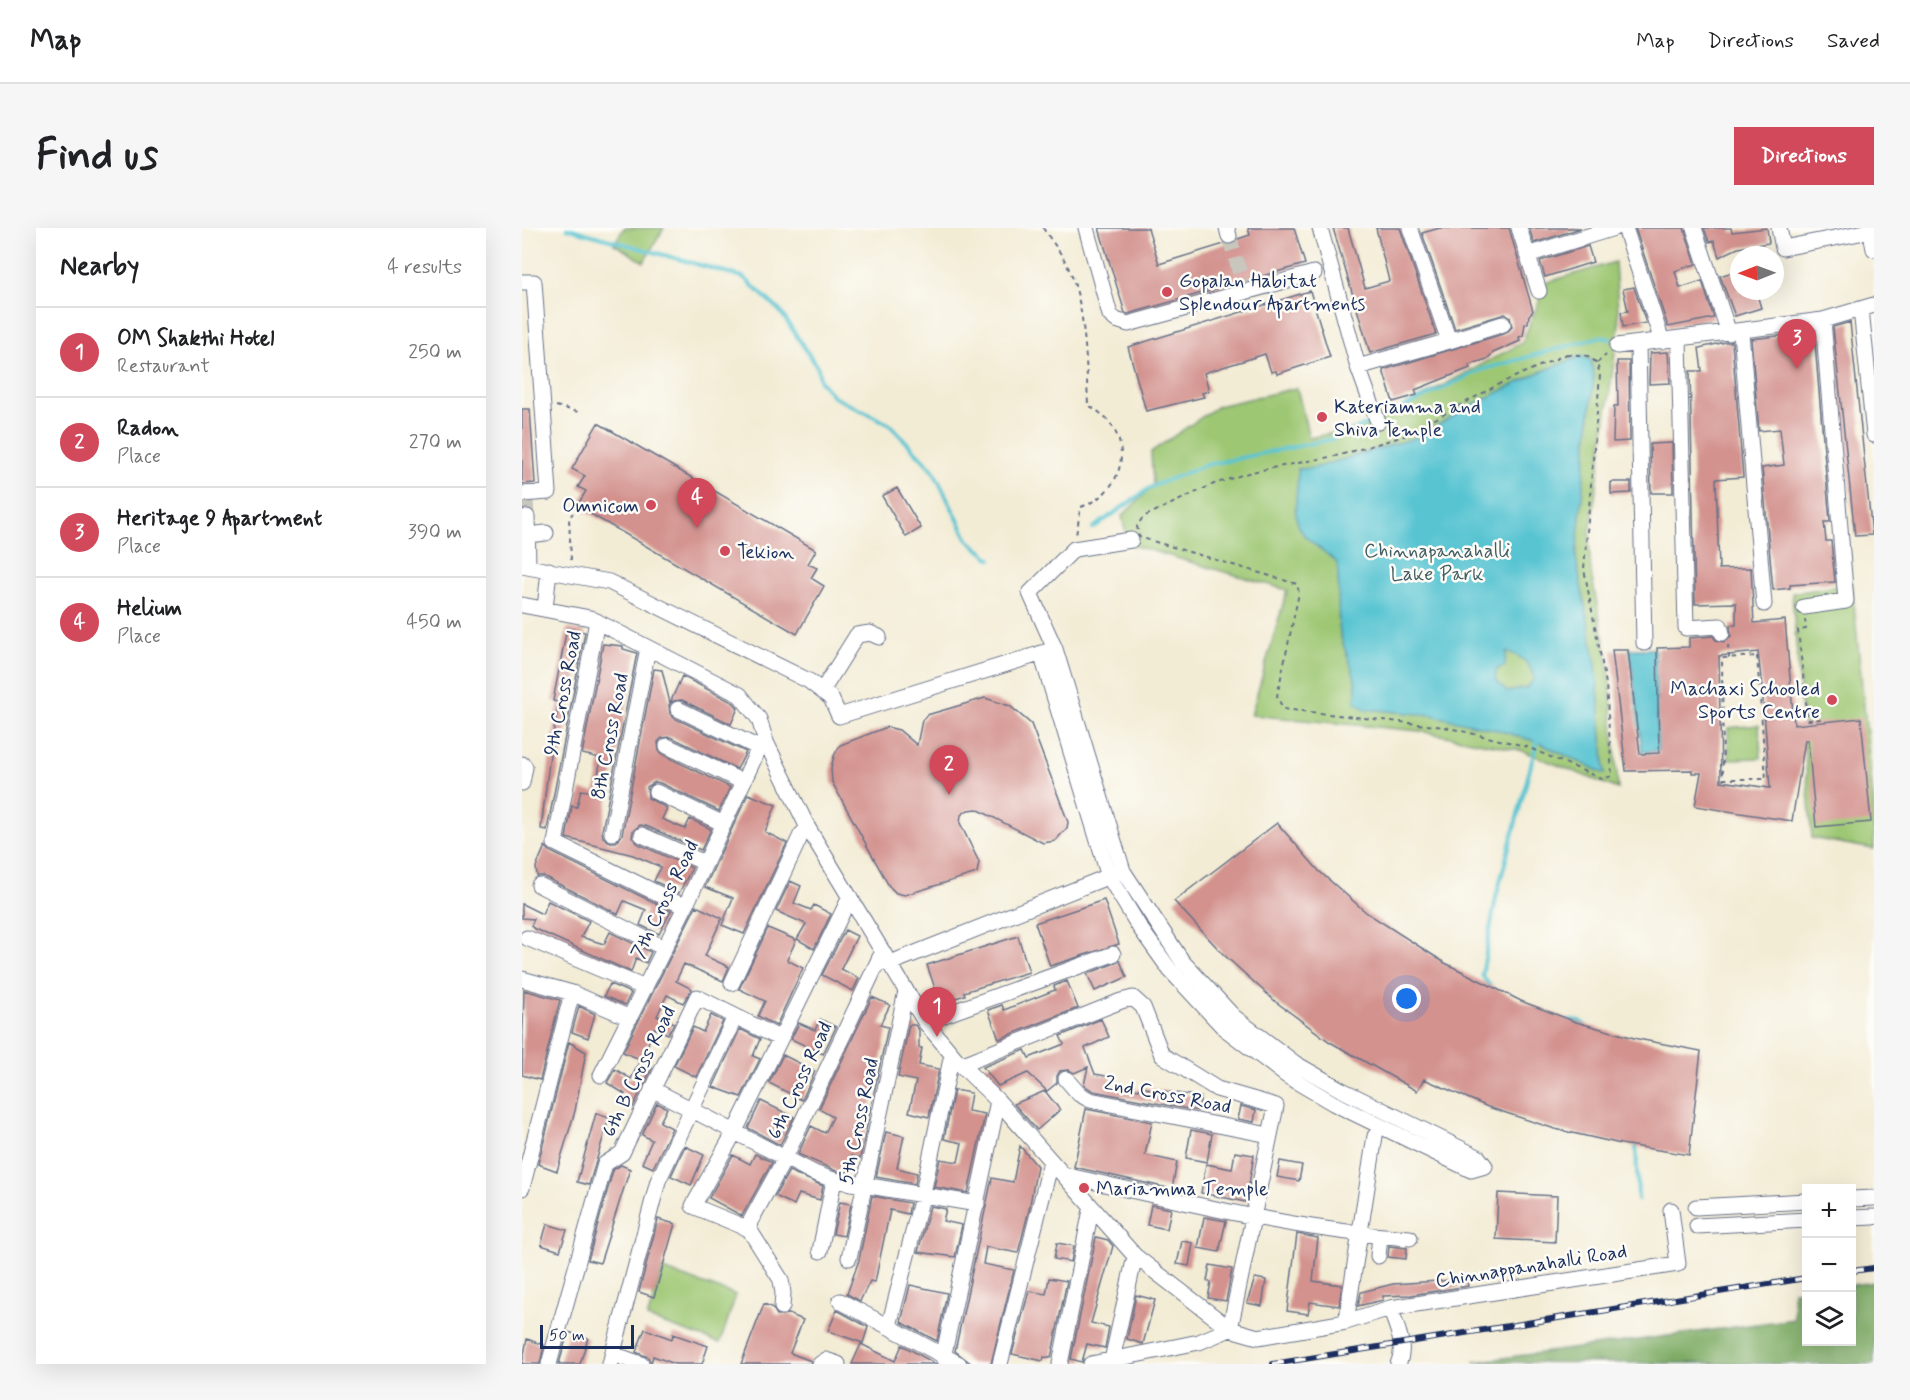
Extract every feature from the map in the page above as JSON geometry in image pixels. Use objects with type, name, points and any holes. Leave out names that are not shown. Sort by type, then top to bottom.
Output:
[{"type":"street","points":[[1086,228],[1110,315],[1128,324],[1314,273]]},
{"type":"street","points":[[1320,228],[1358,367],[1378,422]]},
{"type":"street","points":[[1410,228],[1449,341]]},
{"type":"street","points":[[1519,228],[1539,291]]},
{"type":"street","points":[[1527,255],[1614,228]]},
{"type":"street","points":[[1625,228],[1662,341]]},
{"type":"street","points":[[1694,228],[1735,333],[1764,603]]},
{"type":"street","points":[[1779,228],[1783,248],[1870,229],[1874,249]]},
{"type":"street","points":[[522,282],[534,282],[549,492],[522,494]]},
{"type":"street","points":[[1617,346],[1735,333],[1823,320],[1867,307],[1874,435]]},
{"type":"street","points":[[1804,607],[1845,601],[1823,320]]},
{"type":"street","points":[[1358,367],[1503,324]]},
{"type":"street","points":[[1679,340],[1686,628],[1720,626],[1722,633]]},
{"type":"street","points":[[1638,344],[1644,643]]},
{"type":"street","points":[[527,517],[525,566],[609,582],[809,681],[831,698],[839,716],[1048,651]]},
{"type":"street","points":[[528,535],[546,533]]},
{"type":"street","points":[[1116,874],[1182,961],[1216,999],[1254,1034],[1317,1077],[1478,1157],[1485,1166],[1471,1170],[1318,1094],[1258,1056],[1205,1010],[1170,970],[1140,928],[1116,874],[1030,593],[1074,549],[1131,540]]},
{"type":"street","points":[[545,609],[549,570]]},
{"type":"street","points":[[522,605],[597,621],[740,695],[759,719],[763,745],[808,828],[926,1022],[957,1060],[998,1101],[1064,1175],[1091,1210],[1135,1256],[1230,1329]]},
{"type":"street","name":"9th Cross Road","points":[[597,621],[555,843],[685,907]]},
{"type":"street","points":[[822,691],[857,634],[870,633],[879,637]]},
{"type":"street","name":"8th Cross Road","points":[[612,833],[648,648]]},
{"type":"street","points":[[678,709],[763,745]]},
{"type":"street","name":"7th Cross Road","points":[[601,1075],[763,745]]},
{"type":"street","points":[[667,746],[743,782]]},
{"type":"street","points":[[522,764],[525,767],[522,783]]},
{"type":"street","points":[[656,792],[724,824]]},
{"type":"street","points":[[732,983],[801,835],[808,828]]},
{"type":"street","points":[[642,835],[705,863]]},
{"type":"street","points":[[885,958],[1116,874]]},
{"type":"street","points":[[539,885],[664,948]]},
{"type":"street","points":[[782,1307],[781,1280],[749,1226],[693,1206],[734,1133],[850,897]]},
{"type":"street","points":[[527,938],[645,988]]},
{"type":"street","points":[[926,1022],[1113,954]]},
{"type":"street","name":"6th Cross Road","points":[[749,1226],[885,958]]},
{"type":"street","points":[[522,979],[572,993],[630,1018]]},
{"type":"street","name":"5th Cross Road","points":[[849,1258],[906,991]]},
{"type":"street","points":[[522,1188],[572,993]]},
{"type":"street","name":"6th B Cross Road","points":[[549,1364],[605,1164],[621,1154],[697,997],[735,1017]]},
{"type":"street","points":[[957,1060],[1133,998],[1143,1007],[1162,1055],[1217,1089],[1276,1106],[1230,1329]]},
{"type":"street","points":[[641,1364],[612,1359],[658,1180],[735,1017],[779,1038]]},
{"type":"street","points":[[889,1326],[957,1060]]},
{"type":"street","name":"2nd Cross Road","points":[[1066,1079],[1079,1094],[1090,1100],[1269,1135]]},
{"type":"street","points":[[652,1089],[784,1160],[834,1180],[923,1193],[977,1204]]},
{"type":"street","points":[[943,1358],[998,1101]]},
{"type":"street","points":[[1346,1322],[1375,1136]]},
{"type":"street","points":[[1000,1364],[1051,1162]]},
{"type":"street","points":[[1064,1175],[1254,1217],[1360,1234],[1410,1238]]},
{"type":"street","points":[[820,1251],[834,1180]]},
{"type":"street","points":[[1856,1199],[1874,1198]]},
{"type":"street","points":[[1696,1207],[1802,1201]]},
{"type":"street","points":[[1060,1364],[1091,1210]]},
{"type":"street","name":"Chinnappanahalli Road","points":[[1230,1329],[1258,1337],[1346,1322],[1390,1308],[1678,1264],[1671,1210]]},
{"type":"street","points":[[1856,1218],[1874,1216]]},
{"type":"street","points":[[1697,1226],[1802,1220]]},
{"type":"street","points":[[1378,1256],[1380,1236]]},
{"type":"street","points":[[1112,1360],[1135,1256]]},
{"type":"street","points":[[840,1301],[889,1326],[943,1358],[959,1364]]},
{"type":"street","points":[[1390,1308],[1402,1342],[1398,1364]]},
{"type":"street","points":[[1091,1364],[1198,1342],[1230,1329]]},
{"type":"street","points":[[820,1364],[826,1359],[838,1364]]},
{"type":"path","points":[[1043,228],[1067,264],[1080,311],[1085,336],[1088,405],[1110,422],[1120,447],[1120,466],[1112,484],[1099,499],[1081,507],[1074,549]]},
{"type":"path","points":[[1568,354],[1588,356],[1597,363],[1600,375],[1584,569],[1606,684],[1612,776],[1602,779],[1525,746],[1445,727],[1283,709],[1277,696],[1299,593],[1297,584],[1139,537],[1137,526],[1143,517],[1214,484],[1251,472],[1340,455],[1404,436],[1417,427],[1514,378],[1568,354]]},
{"type":"path","points":[[552,404],[582,413]]},
{"type":"path","points":[[571,560],[569,518],[573,513]]},
{"type":"path","points":[[1804,607],[1806,629],[1798,630],[1808,720],[1822,719],[1822,722]]},
{"type":"path","points":[[1757,656],[1766,779],[1723,779],[1722,658],[1757,656]]},
{"type":"green space","points":[[624,228],[664,228],[644,262],[614,244]]},
{"type":"green space","name":"Chinnapanahalli Lake Park","points":[[1615,262],[1619,325],[1589,541],[1591,572],[1609,668],[1618,789],[1520,750],[1419,731],[1251,715],[1287,590],[1128,544],[1122,516],[1153,486],[1151,452],[1218,406],[1297,388],[1309,438],[1367,426],[1522,343],[1547,282]]},
{"type":"green space","name":"Machaxi Schooled Sports Centre","points":[[1852,584],[1874,807],[1874,849],[1812,838],[1792,593]]},
{"type":"green space","points":[[1759,725],[1761,758],[1729,759],[1728,728]]},
{"type":"green space","points":[[663,1270],[736,1295],[720,1343],[647,1318]]},
{"type":"green space","points":[[1874,1282],[1874,1364],[1473,1362],[1794,1319],[1793,1291],[1802,1290],[1802,1346],[1856,1346],[1856,1284]]},
{"type":"water","points":[[1581,356],[1591,360],[1594,375],[1576,558],[1596,664],[1605,774],[1537,742],[1501,731],[1431,715],[1365,709],[1355,702],[1353,672],[1343,645],[1339,625],[1337,563],[1302,532],[1296,515],[1298,469],[1314,468],[1421,436],[1464,409],[1540,372]],"holes":[[[1506,652],[1517,655],[1531,669],[1534,679],[1526,688],[1507,692],[1495,679],[1497,669],[1505,666]]]},
{"type":"water","points":[[1630,649],[1655,649],[1658,751],[1642,752]]},
{"type":"building","name":"Gopalan Habitat Splendour Apartments","points":[[1099,228],[1148,228],[1159,264],[1224,244],[1232,245],[1238,239],[1250,235],[1248,228],[1294,228],[1305,264],[1128,314],[1125,313]]},
{"type":"building","points":[[1333,228],[1348,228],[1365,288],[1389,281],[1376,228],[1400,228],[1436,334],[1370,353]]},
{"type":"building","points":[[1440,228],[1509,228],[1533,311],[1529,315],[1528,323],[1525,324],[1523,336],[1519,337],[1520,341],[1493,353],[1487,359],[1469,365],[1470,368],[1415,390],[1417,395],[1393,402],[1383,370],[1506,333],[1512,327],[1510,317],[1505,314],[1455,329],[1422,233]]},
{"type":"building","points":[[1529,228],[1581,228],[1534,243]]},
{"type":"building","points":[[1635,228],[1684,228],[1696,264],[1675,271],[1680,288],[1702,281],[1714,318],[1668,327]]},
{"type":"building","points":[[1704,228],[1731,228],[1732,232],[1767,228],[1769,243],[1730,246],[1730,252],[1719,257],[1714,241],[1709,242]]},
{"type":"building","points":[[1588,246],[1593,262],[1545,277],[1540,261]]},
{"type":"building","points":[[1730,273],[1730,300],[1759,300],[1761,308],[1735,316],[1720,276]]},
{"type":"building","points":[[1634,287],[1646,323],[1623,327],[1621,312],[1628,311],[1623,289]]},
{"type":"building","points":[[1310,291],[1330,357],[1277,374],[1276,371],[1271,372],[1265,354],[1204,373],[1209,391],[1202,393],[1204,397],[1146,411],[1128,347]]},
{"type":"building","points":[[1850,322],[1872,535],[1855,536],[1833,327]]},
{"type":"building","points":[[1814,332],[1830,522],[1824,522],[1826,541],[1831,541],[1835,582],[1790,585],[1790,588],[1773,590],[1762,468],[1784,465],[1780,429],[1759,431],[1751,339]]},
{"type":"building","points":[[1732,342],[1743,477],[1716,479],[1719,569],[1751,568],[1754,623],[1785,620],[1794,725],[1861,718],[1871,822],[1816,827],[1808,740],[1805,740],[1792,821],[1695,806],[1701,773],[1692,773],[1692,770],[1626,771],[1612,650],[1628,650],[1640,754],[1659,753],[1657,648],[1689,647],[1689,638],[1713,636],[1716,640],[1724,642],[1731,636],[1730,625],[1736,625],[1736,603],[1695,604],[1690,371],[1702,371],[1699,348]],"holes":[[[1758,652],[1770,788],[1721,781],[1719,656]]]},
{"type":"building","points":[[1668,352],[1670,383],[1649,384],[1650,353]]},
{"type":"building","points":[[1617,361],[1629,361],[1630,441],[1613,442],[1614,406],[1618,406]]},
{"type":"building","points":[[522,409],[530,409],[535,483],[522,484]]},
{"type":"building","points":[[598,423],[816,550],[808,564],[817,568],[811,578],[824,586],[797,634],[577,506],[586,491],[578,487],[585,476],[572,469]]},
{"type":"building","points":[[1672,443],[1673,493],[1651,493],[1650,444]]},
{"type":"building","points":[[1611,482],[1631,482],[1631,493],[1611,494]]},
{"type":"building","points":[[897,488],[921,528],[906,537],[882,496]]},
{"type":"building","points":[[567,628],[585,632],[547,830],[541,829],[559,702],[553,701]]},
{"type":"building","points":[[603,644],[623,646],[623,649],[637,653],[602,831],[603,837],[610,842],[616,842],[622,835],[654,669],[662,670],[670,703],[682,676],[734,703],[738,708],[731,724],[682,700],[673,701],[669,705],[670,714],[674,718],[746,752],[737,769],[671,737],[662,738],[658,742],[659,751],[663,755],[730,787],[719,811],[660,783],[655,782],[647,787],[648,798],[667,808],[662,819],[685,829],[690,819],[711,829],[701,850],[646,826],[640,825],[633,831],[632,837],[638,844],[692,868],[679,893],[654,881],[661,867],[633,855],[566,838],[572,806],[577,807],[581,790],[595,792],[601,758],[582,754]]},
{"type":"building","points":[[985,698],[1010,706],[1031,724],[1068,822],[1067,828],[1055,841],[1043,843],[977,809],[968,810],[961,815],[960,823],[979,862],[977,873],[905,895],[896,893],[889,886],[832,782],[831,768],[834,756],[840,745],[887,727],[899,730],[917,745],[922,720],[927,715]]},
{"type":"building","points":[[748,794],[776,805],[765,832],[787,843],[744,934],[722,925],[733,898],[705,887]]},
{"type":"building","points":[[1277,823],[1319,871],[1367,913],[1445,963],[1521,1001],[1576,1022],[1638,1039],[1701,1051],[1689,1155],[1621,1144],[1555,1129],[1488,1107],[1424,1079],[1417,1091],[1330,1042],[1276,1002],[1223,954],[1174,901]]},
{"type":"building","points":[[545,846],[551,852],[671,911],[659,934],[640,925],[646,910],[624,901],[618,914],[543,876],[537,876],[536,867]]},
{"type":"building","points":[[790,881],[801,886],[794,903],[811,910],[814,905],[831,914],[814,949],[797,939],[806,924],[776,911]]},
{"type":"building","points":[[1104,900],[1119,944],[1050,966],[1035,923]]},
{"type":"building","points":[[548,901],[589,921],[581,937],[604,944],[610,932],[651,952],[646,963],[636,958],[631,972],[535,929],[531,926],[534,919],[522,918],[522,904],[542,914]]},
{"type":"building","points":[[696,906],[722,918],[705,956],[729,967],[723,981],[684,964],[676,981],[692,989],[683,1003],[667,995],[657,1016],[674,1023],[668,1034],[654,1028],[642,1060],[623,1052]]},
{"type":"building","points":[[768,928],[796,940],[787,960],[803,968],[776,1026],[758,1016],[765,1001],[739,989]]},
{"type":"building","points":[[845,930],[857,936],[841,969],[859,978],[853,991],[822,975]]},
{"type":"building","points":[[1018,936],[1029,972],[964,992],[965,995],[940,1003],[927,965]]},
{"type":"building","points":[[1120,961],[1127,977],[1095,991],[1087,974]]},
{"type":"building","points":[[1067,981],[1078,1008],[999,1039],[988,1010],[1002,1005],[1004,1010],[1055,990],[1054,986]]},
{"type":"building","points":[[610,984],[631,993],[625,1005],[604,996]]},
{"type":"building","points":[[524,990],[560,1000],[540,1080],[522,1075]]},
{"type":"building","points":[[872,997],[890,1005],[880,1025],[888,1027],[860,1158],[851,1156],[848,1172],[836,1171],[798,1154],[811,1126],[825,1133],[833,1117],[819,1109]]},
{"type":"building","points":[[579,1006],[595,1014],[588,1038],[572,1032]]},
{"type":"building","points":[[711,1015],[723,1021],[696,1077],[674,1066],[693,1027],[703,1032]]},
{"type":"building","points":[[820,1019],[836,1027],[823,1054],[791,1039],[799,1023],[815,1030]]},
{"type":"building","points":[[1101,1019],[1109,1037],[1085,1048],[1095,1074],[1112,1077],[1110,1086],[1139,1090],[1140,1087],[1201,1097],[1198,1111],[1093,1091],[1084,1085],[1088,1067],[1074,1073],[1069,1070],[1060,1071],[1057,1083],[1047,1091],[1028,1073],[998,1086],[983,1067],[1025,1050],[1029,1058],[1064,1044],[1060,1036]]},
{"type":"building","points":[[909,1025],[915,1025],[919,1030],[919,1048],[922,1048],[919,1065],[939,1069],[929,1117],[909,1112],[916,1081],[898,1077]]},
{"type":"building","points":[[740,1029],[760,1039],[753,1056],[760,1059],[741,1097],[713,1087]]},
{"type":"building","points":[[569,1042],[586,1052],[575,1111],[557,1171],[538,1164]]},
{"type":"building","points":[[783,1055],[815,1071],[802,1100],[769,1083]]},
{"type":"building","points":[[639,1062],[652,1068],[633,1107],[621,1100],[625,1094],[607,1083],[615,1069],[631,1079]]},
{"type":"building","points":[[954,1090],[971,1093],[968,1111],[985,1114],[968,1193],[934,1187],[940,1159],[958,1162],[962,1143],[944,1139]]},
{"type":"building","points":[[1045,1091],[1060,1110],[1037,1130],[1014,1104]]},
{"type":"building","points":[[761,1101],[794,1117],[780,1145],[748,1128]]},
{"type":"building","points":[[657,1103],[667,1108],[660,1122],[672,1128],[653,1168],[642,1163],[652,1140],[642,1135]]},
{"type":"building","points":[[1241,1106],[1256,1110],[1254,1122],[1238,1119]]},
{"type":"building","points":[[1086,1109],[1152,1122],[1145,1155],[1177,1162],[1172,1189],[1074,1167]]},
{"type":"building","points":[[596,1113],[609,1118],[589,1185],[577,1182]]},
{"type":"building","points":[[1191,1130],[1212,1134],[1207,1162],[1186,1158]]},
{"type":"building","points":[[886,1132],[904,1136],[897,1168],[917,1173],[915,1184],[876,1177]]},
{"type":"building","points":[[685,1146],[704,1155],[691,1185],[671,1176]]},
{"type":"building","points":[[1020,1146],[1037,1166],[1029,1210],[1018,1253],[986,1247],[983,1264],[1014,1270],[991,1364],[972,1364],[955,1351],[992,1178],[1013,1182]]},
{"type":"building","points":[[1235,1152],[1254,1155],[1246,1202],[1201,1193],[1206,1164],[1232,1169]]},
{"type":"building","points":[[755,1154],[772,1162],[742,1216],[709,1198],[733,1155],[750,1164]]},
{"type":"building","points":[[1280,1161],[1302,1165],[1299,1181],[1277,1177]]},
{"type":"building","points":[[621,1165],[630,1169],[600,1263],[588,1260],[613,1170]]},
{"type":"building","points":[[789,1171],[823,1186],[820,1200],[799,1194],[794,1205],[775,1196]]},
{"type":"building","points":[[1498,1193],[1557,1196],[1555,1242],[1496,1239]]},
{"type":"building","points":[[872,1196],[910,1203],[908,1214],[890,1210],[875,1282],[870,1281],[860,1301],[847,1294],[859,1260]]},
{"type":"building","points":[[840,1202],[851,1204],[844,1236],[833,1234]]},
{"type":"building","points":[[1151,1205],[1171,1209],[1167,1229],[1147,1225]]},
{"type":"building","points":[[930,1206],[946,1209],[943,1221],[962,1225],[955,1257],[918,1252]]},
{"type":"building","points":[[1204,1217],[1226,1221],[1219,1252],[1198,1248]]},
{"type":"building","points":[[658,1219],[675,1224],[654,1297],[639,1292]]},
{"type":"building","points":[[547,1224],[567,1230],[560,1251],[541,1245]]},
{"type":"building","points":[[1297,1234],[1318,1238],[1313,1281],[1342,1285],[1339,1306],[1310,1302],[1308,1314],[1287,1311]]},
{"type":"building","points":[[1096,1237],[1108,1240],[1113,1246],[1091,1323],[1109,1327],[1105,1348],[1087,1344],[1082,1362],[1071,1359]]},
{"type":"building","points":[[1182,1241],[1193,1243],[1189,1266],[1177,1264]]},
{"type":"building","points":[[1057,1243],[1074,1246],[1071,1262],[1054,1259]]},
{"type":"building","points":[[1389,1246],[1407,1248],[1406,1259],[1388,1257]]},
{"type":"building","points":[[1210,1265],[1232,1269],[1226,1301],[1208,1298],[1211,1282],[1207,1281]]},
{"type":"building","points":[[1049,1278],[1067,1281],[1051,1358],[1044,1357],[1043,1361],[1012,1354],[1029,1291],[1046,1294]]},
{"type":"building","points":[[1255,1278],[1266,1280],[1262,1306],[1247,1303]]},
{"type":"building","points":[[1467,1279],[1468,1286],[1411,1295],[1383,1296],[1383,1300],[1358,1306],[1361,1292],[1393,1284]]},
{"type":"building","points":[[910,1285],[947,1293],[937,1341],[901,1322]]},
{"type":"building","points":[[1136,1295],[1155,1300],[1143,1344],[1127,1339]]},
{"type":"building","points":[[764,1304],[772,1307],[777,1315],[789,1314],[803,1320],[790,1353],[811,1361],[810,1364],[741,1364]]},
{"type":"building","points":[[837,1310],[868,1327],[863,1343],[828,1331]]},
{"type":"building","points":[[645,1329],[672,1339],[673,1334],[708,1346],[702,1364],[675,1364],[653,1356],[651,1363],[648,1357],[636,1352]]},
{"type":"building","points":[[568,1332],[588,1338],[580,1364],[559,1364]]},
{"type":"building","points":[[527,1339],[544,1345],[540,1364],[522,1364]]},
{"type":"building","points":[[861,1344],[895,1361],[902,1345],[936,1364],[852,1364]]},
{"type":"waterway","points":[[567,228],[743,277],[780,311],[818,368],[820,381],[834,397],[889,424],[933,470],[968,540],[991,559]]},
{"type":"waterway","points":[[1385,416],[1481,370],[1600,337],[1610,339]]},
{"type":"waterway","points":[[1093,528],[1153,486],[1206,465],[1333,439],[1374,421]]},
{"type":"waterway","points":[[1492,989],[1482,975],[1496,897],[1537,742]]},
{"type":"waterway","points":[[1569,1020],[1579,1021],[1586,1026]]},
{"type":"waterway","points":[[1636,1143],[1638,1199]]},
{"type":"tunnel","points":[[1229,236],[1246,293]]},
{"type":"tunnel","points":[[526,500],[527,517]]},
{"type":"railway","points":[[1856,1270],[1874,1268]]},
{"type":"railway","points":[[1273,1364],[1802,1279]]},
{"type":"place","name":"Gopalan Habitat Splendour Apartments","points":[[1167,292]]},
{"type":"place","name":"Heritage 9 Apartment","points":[[1797,369]]},
{"type":"place","name":"Kateriamma and Shiva Temple","points":[[1322,417]]},
{"type":"place","name":"Omnicom","points":[[651,505]]},
{"type":"place","name":"Helium","points":[[697,528]]},
{"type":"place","name":"Tekion","points":[[725,551]]},
{"type":"place","name":"Machaxi Schooled Sports Centre","points":[[1832,700]]},
{"type":"place","name":"Radon","points":[[949,795]]},
{"type":"place","name":"OM Shakthi Hotel","points":[[937,1037]]},
{"type":"place","name":"Mariamma Temple","points":[[1084,1188]]}]
